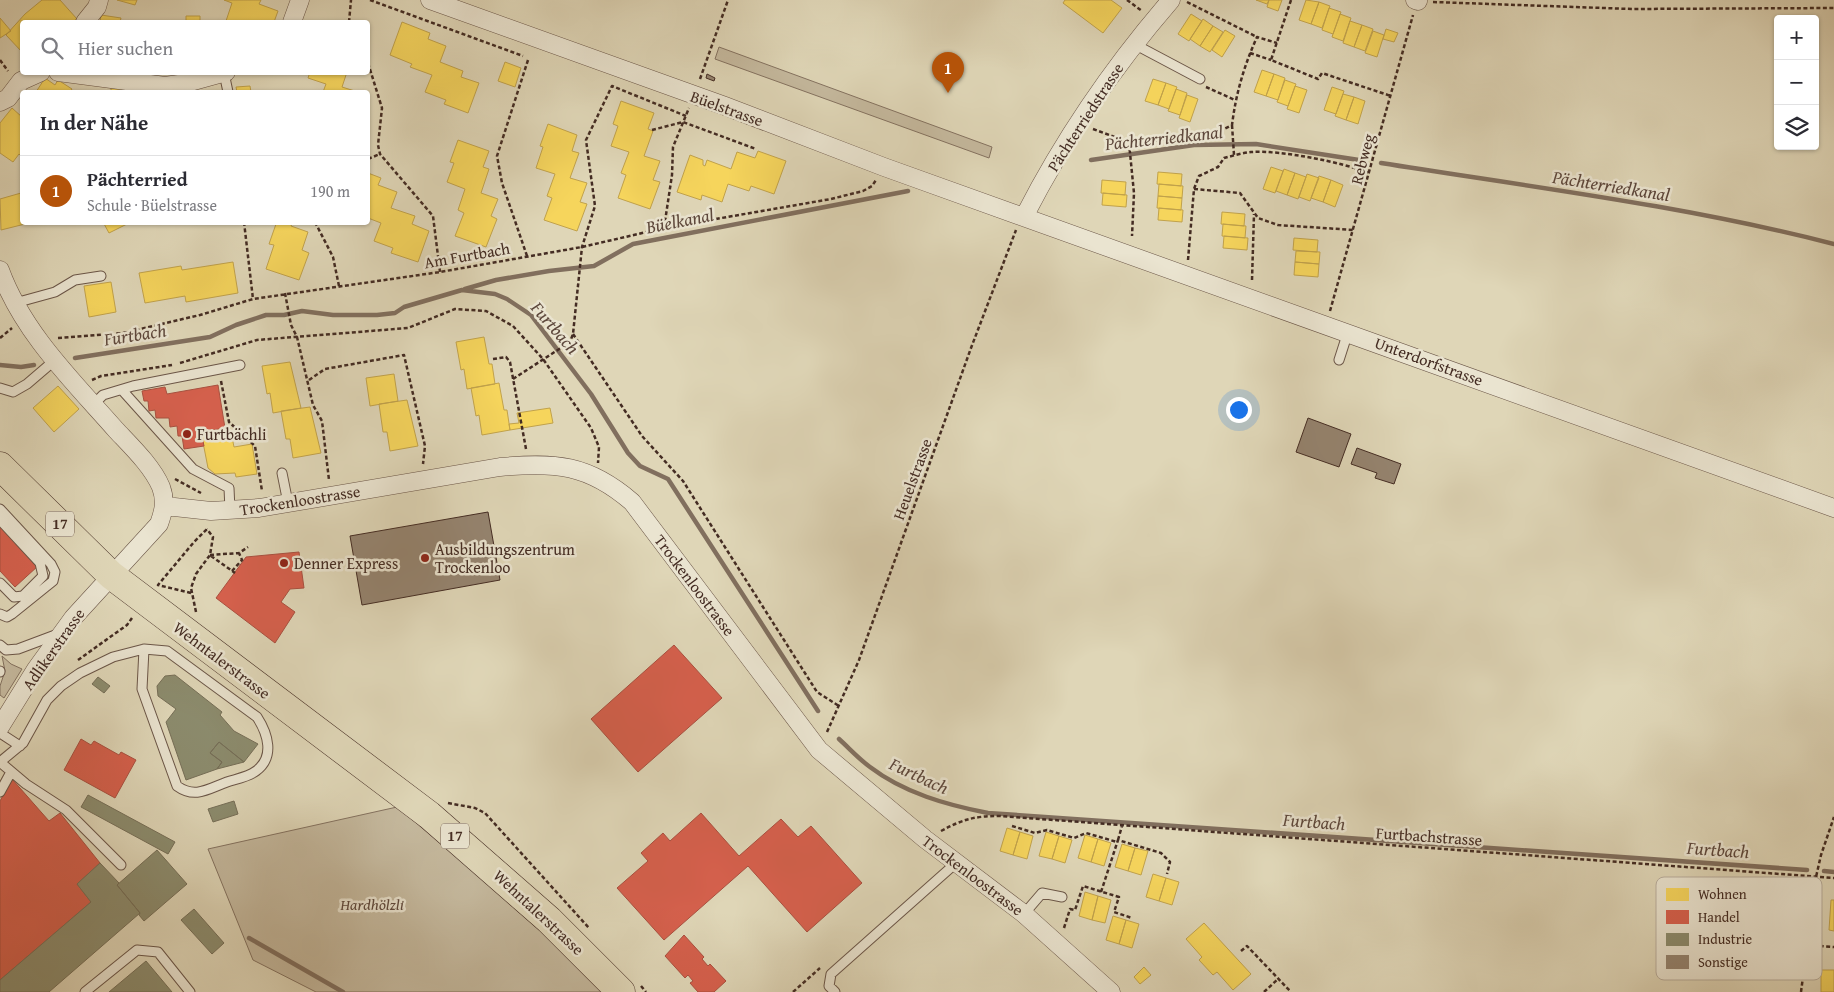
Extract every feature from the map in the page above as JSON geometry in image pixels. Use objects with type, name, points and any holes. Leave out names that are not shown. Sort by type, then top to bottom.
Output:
[{"type":"main road","name":"17","points":[[0,466],[111,575]]},
{"type":"main road","name":"Wehntalerstrasse","points":[[111,575],[429,815],[550,920],[621,992]]},
{"type":"street","points":[[87,20],[97,7],[99,0]]},
{"type":"street","points":[[293,20],[300,0]]},
{"type":"street","name":"Büelstrasse","points":[[430,0],[1023,215]]},
{"type":"street","name":"Pächterriedstrasse","points":[[1023,215],[1093,98],[1134,44],[1171,0]]},
{"type":"street","points":[[0,102],[8,98],[22,81],[35,75]]},
{"type":"street","points":[[81,75],[165,86],[217,75]]},
{"type":"street","name":"Unterdorfstrasse","points":[[1023,215],[1834,508]]},
{"type":"street","points":[[0,270],[15,303],[40,343],[95,403],[136,452],[157,481],[165,506],[159,524],[111,575]]},
{"type":"street","name":"Trockenloostrasse","points":[[165,506],[230,510],[288,503],[500,468],[539,464],[567,467],[597,477],[615,488],[632,502],[819,750],[925,839],[1024,914],[1111,992]]},
{"type":"street","name":"Adlikerstrasse","points":[[2,721],[63,632],[111,575]]},
{"type":"lane","points":[[1134,44],[1200,79]]},
{"type":"lane","points":[[225,75],[228,90]]},
{"type":"lane","points":[[15,303],[55,292],[76,280],[101,276]]},
{"type":"lane","points":[[1339,360],[1348,332]]},
{"type":"lane","points":[[0,388],[13,392],[27,384],[55,360]]},
{"type":"lane","points":[[95,403],[103,395],[122,390],[240,365]]},
{"type":"lane","points":[[122,390],[193,468],[229,488],[230,510]]},
{"type":"lane","points":[[282,472],[288,503]]},
{"type":"lane","points":[[0,510],[50,564],[55,572],[52,581],[12,614],[7,617],[0,614]]},
{"type":"lane","points":[[0,514],[3,522],[40,563],[43,576],[23,596],[14,597],[0,583]]},
{"type":"lane","points":[[2,649],[18,650],[63,632]]},
{"type":"lane","points":[[122,865],[66,810],[26,784],[0,762],[20,746],[47,700],[60,686],[80,673],[113,657],[144,649],[167,652],[257,716],[266,730],[269,746],[265,762],[255,772],[199,792],[186,793],[177,786],[142,689],[144,649]]},
{"type":"lane","points":[[2,721],[20,746]]},
{"type":"lane","points":[[0,792],[11,772]]},
{"type":"lane","points":[[834,992],[829,986],[831,974],[956,863]]},
{"type":"lane","points":[[1024,914],[1042,893],[1062,897]]},
{"type":"lane","points":[[85,992],[137,950],[158,952],[190,992]]},
{"type":"path","points":[[349,20],[351,0]]},
{"type":"path","points":[[370,0],[523,56]]},
{"type":"path","points":[[698,83],[728,0]]},
{"type":"path","points":[[1183,0],[1257,37],[1277,43]]},
{"type":"path","points":[[1271,60],[1292,0]]},
{"type":"path","points":[[1416,0],[1467,4],[1632,9],[1834,8]]},
{"type":"path","name":"Rebweg","points":[[1326,324],[1370,173],[1416,0]]},
{"type":"path","points":[[1234,155],[1232,125],[1235,100],[1257,37]]},
{"type":"path","points":[[1250,53],[1318,79],[1322,73],[1391,96]]},
{"type":"path","points":[[527,256],[502,183],[497,156],[528,60]]},
{"type":"path","points":[[370,69],[382,108],[378,145],[380,154],[433,216],[440,272]]},
{"type":"path","points":[[513,379],[570,342],[573,334],[582,246],[596,206],[586,140],[612,86],[686,116]]},
{"type":"path","points":[[664,228],[672,176],[673,147],[690,107]]},
{"type":"path","points":[[652,130],[683,122],[756,149]]},
{"type":"path","points":[[1078,123],[1134,144],[1222,130],[1232,125]]},
{"type":"path","points":[[1129,142],[1134,194],[1132,236]]},
{"type":"path","points":[[1188,274],[1194,189],[1199,176],[1218,167],[1224,158],[1250,152],[1274,153],[1350,166],[1370,173]]},
{"type":"path","points":[[370,158],[380,154]]},
{"type":"path","name":"Am Furtbach","points":[[50,338],[123,333],[200,315],[253,299],[440,272],[582,246],[664,228],[831,199],[863,191],[872,186],[879,174]]},
{"type":"path","points":[[1194,189],[1240,193],[1258,218],[1278,225],[1354,230]]},
{"type":"path","points":[[1252,280],[1254,212]]},
{"type":"path","name":"Heuelstrasse","points":[[819,750],[859,660],[970,348],[1023,215]]},
{"type":"path","points":[[244,225],[253,299]]},
{"type":"path","points":[[317,225],[333,256],[339,286]]},
{"type":"path","points":[[286,293],[291,325],[297,337],[314,405],[322,422],[330,486]]},
{"type":"path","points":[[101,376],[183,362],[257,340],[408,328],[455,309],[486,311],[514,326],[543,359],[591,428],[599,447],[597,477]]},
{"type":"path","points":[[0,338],[12,328]]},
{"type":"path","points":[[573,334],[642,436],[683,480],[817,692],[839,706]]},
{"type":"path","points":[[309,380],[325,369],[404,355],[425,446],[423,470]]},
{"type":"path","points":[[493,359],[506,357],[510,362],[526,453]]},
{"type":"path","points":[[204,372],[210,380],[219,379],[222,382],[226,416],[255,446],[264,497]]},
{"type":"path","points":[[191,593],[158,585],[207,529]]},
{"type":"path","points":[[239,553],[242,560],[233,572],[210,555],[239,553],[248,547]]},
{"type":"path","points":[[60,686],[60,676],[94,647],[127,625],[132,618]]},
{"type":"path","name":"Furtbachstrasse","points":[[925,839],[961,820],[975,816],[1000,816],[1816,877]]},
{"type":"path","points":[[1816,877],[1821,855],[1834,817]]},
{"type":"path","points":[[1012,826],[1035,833],[1047,830],[1074,838],[1086,833],[1161,853],[1170,862],[1167,874]]},
{"type":"path","points":[[1101,892],[1122,826]]},
{"type":"path","points":[[1059,944],[1070,910],[1075,910],[1083,886],[1119,897],[1114,912],[1132,918]]},
{"type":"path","points":[[1242,951],[1247,946],[1291,992]]},
{"type":"path","points":[[1264,992],[1278,978]]},
{"type":"green space","points":[[719,47],[992,147],[989,158],[715,59]]},
{"type":"green space","points":[[2,656],[11,664],[22,669],[4,698],[0,695],[0,686],[5,671]]},
{"type":"green space","name":"Hardhölzli","points":[[397,807],[451,852],[582,968],[603,992],[316,992],[253,960],[208,849]]},
{"type":"building: Wohnen","points":[[42,0],[60,0],[77,19],[20,20],[20,50],[6,35],[25,14]]},
{"type":"building: Wohnen","points":[[117,0],[137,0],[135,5]]},
{"type":"building: Wohnen","points":[[224,0],[261,0],[259,4],[278,11],[275,20],[226,20],[232,3]]},
{"type":"building: Wohnen","points":[[1065,0],[1111,0],[1122,8],[1103,33],[1063,3]]},
{"type":"building: Wohnen","points":[[1256,0],[1269,0],[1267,4]]},
{"type":"building: Wohnen","points":[[1269,0],[1282,0],[1278,11],[1267,7]]},
{"type":"building: Wohnen","points":[[1306,0],[1319,2],[1311,24],[1299,20]]},
{"type":"building: Wohnen","points":[[1319,2],[1330,6],[1322,28],[1311,24]]},
{"type":"building: Wohnen","points":[[1329,8],[1341,12],[1333,34],[1322,30]]},
{"type":"building: Wohnen","points":[[1191,14],[1202,21],[1189,41],[1178,34]]},
{"type":"building: Wohnen","points":[[1340,14],[1351,18],[1343,41],[1332,37]]},
{"type":"building: Wohnen","points":[[101,15],[121,18],[120,20],[100,20]]},
{"type":"building: Wohnen","points":[[186,16],[200,16],[200,20],[186,20]]},
{"type":"building: Wohnen","points":[[0,18],[11,31],[0,38]]},
{"type":"building: Wohnen","points":[[1203,19],[1213,26],[1200,46],[1190,39]]},
{"type":"building: Wohnen","points":[[1350,21],[1362,25],[1354,47],[1343,43]]},
{"type":"building: Wohnen","points":[[402,22],[430,33],[428,39],[446,46],[440,62],[463,71],[461,77],[479,83],[468,113],[444,104],[446,100],[425,92],[432,75],[410,67],[412,64],[390,55]]},
{"type":"building: Wohnen","points":[[1362,25],[1373,29],[1365,51],[1354,47]]},
{"type":"building: Wohnen","points":[[1213,26],[1223,32],[1210,52],[1200,46]]},
{"type":"building: Wohnen","points":[[1386,29],[1398,33],[1394,42],[1383,39]]},
{"type":"building: Wohnen","points":[[1225,30],[1235,36],[1222,57],[1212,50]]},
{"type":"building: Wohnen","points":[[1373,31],[1384,35],[1377,57],[1365,53]]},
{"type":"building: Wohnen","points":[[505,62],[521,68],[515,87],[498,81]]},
{"type":"building: Wohnen","points":[[1262,70],[1274,74],[1266,96],[1254,92]]},
{"type":"building: Wohnen","points":[[1274,74],[1285,78],[1278,100],[1266,96]]},
{"type":"building: Wohnen","points":[[309,75],[346,75],[342,87],[352,90],[324,90],[326,84],[308,78]]},
{"type":"building: Wohnen","points":[[45,78],[55,85],[58,80],[72,89],[71,90],[37,90]]},
{"type":"building: Wohnen","points":[[1153,79],[1166,83],[1158,105],[1145,101]]},
{"type":"building: Wohnen","points":[[1285,80],[1296,84],[1288,106],[1277,102]]},
{"type":"building: Wohnen","points":[[1166,83],[1177,87],[1169,109],[1158,105]]},
{"type":"building: Wohnen","points":[[250,86],[251,90],[237,90],[236,87]]},
{"type":"building: Wohnen","points":[[1295,86],[1307,90],[1299,113],[1287,109]]},
{"type":"building: Wohnen","points":[[1332,87],[1344,91],[1336,114],[1324,110]]},
{"type":"building: Wohnen","points":[[111,88],[141,89],[141,90],[111,90]]},
{"type":"building: Wohnen","points":[[1176,89],[1187,93],[1180,115],[1168,111]]},
{"type":"building: Wohnen","points":[[1343,94],[1354,97],[1346,120],[1335,116]]},
{"type":"building: Wohnen","points":[[1187,95],[1198,99],[1190,122],[1179,118]]},
{"type":"building: Wohnen","points":[[1354,97],[1365,101],[1358,124],[1346,120]]},
{"type":"building: Wohnen","points":[[621,101],[654,113],[648,129],[653,131],[644,156],[660,161],[653,180],[660,182],[650,209],[618,198],[626,175],[621,173],[629,152],[611,146],[618,126],[613,124]]},
{"type":"building: Wohnen","points":[[12,108],[20,115],[20,155],[13,162],[0,153],[0,123]]},
{"type":"building: Wohnen","points":[[548,124],[577,135],[572,151],[579,153],[570,178],[587,183],[580,202],[587,204],[577,231],[544,220],[552,198],[547,196],[555,174],[536,168],[543,147],[540,146]]},
{"type":"building: Wohnen","points":[[458,140],[489,151],[483,167],[489,169],[481,193],[498,199],[491,216],[497,219],[486,247],[455,236],[464,213],[458,210],[465,189],[447,182],[454,163],[450,162]]},
{"type":"building: Wohnen","points":[[758,151],[786,161],[774,194],[751,186],[749,191],[728,184],[722,202],[702,195],[701,200],[677,192],[690,155],[703,160],[703,165],[705,166],[707,160],[731,169],[737,152],[755,158]]},
{"type":"building: Wohnen","points":[[1271,167],[1283,171],[1275,193],[1263,189]]},
{"type":"building: Wohnen","points":[[1284,169],[1295,173],[1287,195],[1276,191]]},
{"type":"building: Wohnen","points":[[1158,172],[1182,174],[1181,186],[1157,184]]},
{"type":"building: Wohnen","points":[[1295,173],[1306,177],[1298,199],[1287,195]]},
{"type":"building: Wohnen","points":[[370,174],[381,178],[378,185],[397,192],[391,208],[415,216],[412,224],[429,231],[418,262],[391,253],[393,248],[374,241],[381,223],[370,219]]},
{"type":"building: Wohnen","points":[[1307,174],[1319,178],[1310,201],[1299,197]]},
{"type":"building: Wohnen","points":[[1319,176],[1331,180],[1323,202],[1311,198]]},
{"type":"building: Wohnen","points":[[1102,180],[1126,182],[1125,195],[1101,193]]},
{"type":"building: Wohnen","points":[[1331,180],[1343,185],[1335,207],[1323,202]]},
{"type":"building: Wohnen","points":[[1159,184],[1183,186],[1182,198],[1158,196]]},
{"type":"building: Wohnen","points":[[20,193],[21,225],[1,230],[0,199]]},
{"type":"building: Wohnen","points":[[1103,193],[1127,195],[1126,207],[1102,205]]},
{"type":"building: Wohnen","points":[[1158,196],[1182,198],[1181,210],[1157,208]]},
{"type":"building: Wohnen","points":[[1159,208],[1183,210],[1182,222],[1158,220]]},
{"type":"building: Wohnen","points":[[1222,212],[1245,214],[1244,226],[1221,224]]},
{"type":"building: Wohnen","points":[[1223,224],[1246,226],[1245,238],[1222,236]]},
{"type":"building: Wohnen","points":[[105,225],[125,225],[109,233]]},
{"type":"building: Wohnen","points":[[276,225],[292,225],[308,232],[302,250],[309,253],[299,280],[266,269],[274,245],[269,244]]},
{"type":"building: Wohnen","points":[[1224,236],[1248,238],[1247,250],[1223,248]]},
{"type":"building: Wohnen","points":[[1294,238],[1318,240],[1317,252],[1293,250]]},
{"type":"building: Wohnen","points":[[1296,251],[1320,252],[1319,264],[1295,262]]},
{"type":"building: Wohnen","points":[[233,262],[238,293],[186,302],[185,296],[145,303],[139,273],[181,266],[182,270]]},
{"type":"building: Wohnen","points":[[1295,262],[1319,264],[1318,277],[1294,275]]},
{"type":"building: Wohnen","points":[[111,282],[116,312],[89,317],[84,286]]},
{"type":"building: Wohnen","points":[[484,337],[489,364],[492,364],[495,384],[467,389],[464,369],[461,370],[456,342]]},
{"type":"building: Wohnen","points":[[290,362],[301,408],[273,413],[270,393],[267,394],[262,366]]},
{"type":"building: Wohnen","points":[[394,374],[398,401],[370,406],[366,378]]},
{"type":"building: Wohnen","points":[[499,383],[504,410],[507,410],[510,430],[482,435],[479,415],[476,416],[471,388]]},
{"type":"building: Wohnen","points":[[58,386],[79,409],[54,432],[33,408]]},
{"type":"building: Wohnen","points":[[407,400],[418,446],[390,451],[387,432],[383,432],[379,404]]},
{"type":"building: Wohnen","points":[[310,407],[321,453],[293,458],[290,439],[286,439],[281,411]]},
{"type":"building: Wohnen","points":[[550,408],[553,423],[510,430],[509,424],[519,423],[517,413]]},
{"type":"building: Wohnen","points":[[230,427],[234,447],[252,444],[257,474],[236,477],[235,473],[215,474],[208,468],[201,432]]},
{"type":"building: Wohnen","points":[[1007,828],[1020,832],[1013,855],[1000,851]]},
{"type":"building: Wohnen","points":[[1020,832],[1033,836],[1027,859],[1013,855]]},
{"type":"building: Wohnen","points":[[1046,832],[1059,836],[1052,859],[1039,856]]},
{"type":"building: Wohnen","points":[[1085,835],[1098,839],[1091,862],[1078,858]]},
{"type":"building: Wohnen","points":[[1059,836],[1072,840],[1065,863],[1052,859]]},
{"type":"building: Wohnen","points":[[1098,839],[1111,843],[1104,866],[1091,862]]},
{"type":"building: Wohnen","points":[[1122,844],[1135,848],[1128,871],[1115,867]]},
{"type":"building: Wohnen","points":[[1135,848],[1148,851],[1141,875],[1128,871]]},
{"type":"building: Wohnen","points":[[1153,874],[1166,878],[1159,901],[1146,897]]},
{"type":"building: Wohnen","points":[[1166,878],[1179,882],[1172,905],[1159,901]]},
{"type":"building: Wohnen","points":[[1085,892],[1098,896],[1092,920],[1079,916]]},
{"type":"building: Wohnen","points":[[1098,896],[1111,900],[1105,923],[1092,920]]},
{"type":"building: Wohnen","points":[[1831,900],[1834,900],[1834,931],[1829,930]]},
{"type":"building: Wohnen","points":[[1113,916],[1126,920],[1119,944],[1106,940]]},
{"type":"building: Wohnen","points":[[1126,920],[1139,924],[1132,948],[1119,944]]},
{"type":"building: Wohnen","points":[[1204,923],[1251,974],[1233,990],[1217,972],[1213,975],[1199,960],[1202,957],[1186,939]]},
{"type":"building: Wohnen","points":[[1144,967],[1151,975],[1140,984],[1134,977]]},
{"type":"building: Wohnen","points":[[1822,970],[1834,970],[1834,992],[1821,992]]},
{"type":"building: Handel","points":[[218,385],[225,428],[201,432],[204,446],[184,449],[182,436],[178,436],[177,426],[170,427],[169,418],[156,418],[155,410],[149,411],[148,401],[144,401],[142,391],[165,387],[167,394]]},
{"type":"building: Handel","points":[[0,524],[38,566],[15,587],[0,571]]},
{"type":"building: Handel","points":[[299,552],[304,588],[290,589],[281,602],[295,612],[275,643],[216,598],[246,557]]},
{"type":"building: Handel","points":[[674,645],[722,698],[638,772],[591,719]]},
{"type":"building: Handel","points":[[81,739],[91,745],[94,741],[119,755],[121,752],[136,760],[115,798],[64,770]]},
{"type":"building: Handel","points":[[12,779],[49,821],[60,813],[100,863],[77,884],[91,902],[0,980],[0,801]]},
{"type":"building: Handel","points":[[701,813],[739,856],[781,819],[798,837],[811,826],[862,883],[807,932],[748,866],[664,940],[617,888],[648,861],[641,853],[663,833],[670,841]]},
{"type":"building: Handel","points":[[684,935],[704,957],[702,959],[708,966],[710,964],[726,981],[714,992],[698,992],[690,983],[693,981],[688,975],[685,978],[665,956]]},
{"type":"building: Industrie","points":[[175,675],[222,712],[220,715],[234,731],[258,744],[244,762],[219,742],[210,753],[222,762],[217,769],[186,780],[166,722],[176,709],[158,696],[157,686],[165,676]]},
{"type":"building: Industrie","points":[[98,677],[110,686],[104,693],[92,684]]},
{"type":"building: Industrie","points":[[219,742],[244,762],[217,769],[222,762],[210,753]]},
{"type":"building: Industrie","points":[[88,795],[175,842],[168,854],[81,807]]},
{"type":"building: Industrie","points":[[234,801],[238,814],[213,822],[208,809]]},
{"type":"building: Industrie","points":[[157,850],[187,884],[144,921],[139,915],[140,913],[117,885]]},
{"type":"building: Industrie","points":[[100,863],[119,883],[117,885],[140,913],[49,992],[0,992],[0,980],[91,902],[77,884]]},
{"type":"building: Industrie","points":[[194,909],[224,943],[212,954],[181,920]]},
{"type":"building: Industrie","points":[[146,961],[172,992],[109,992]]},
{"type":"building: Sonstige","points":[[707,74],[715,78],[714,81],[706,78]]},
{"type":"building: Sonstige","points":[[1308,418],[1351,434],[1339,467],[1296,452]]},
{"type":"building: Sonstige","points":[[1357,448],[1401,464],[1394,484],[1375,478],[1377,473],[1351,464]]},
{"type":"building: Sonstige","name":"Ausbildungszentrum Trockenloo","points":[[488,512],[500,580],[362,605],[350,536]]},
{"type":"waterway","name":"Pächterriedkanal","points":[[1091,160],[1194,145],[1256,144],[1359,160]]},
{"type":"waterway","name":"Pächterriedkanal","points":[[1381,163],[1665,208],[1834,244]]},
{"type":"waterway","name":"Büelkanal","points":[[465,289],[496,280],[594,266],[633,244],[908,191]]},
{"type":"waterway","name":"Furtbach","points":[[75,358],[210,337],[236,325],[266,315],[284,315],[302,311],[333,315],[395,313],[404,307],[462,290],[495,294],[507,299],[531,315],[591,394],[628,453],[640,466],[668,479],[818,711]]},
{"type":"waterway","name":"Furtbach","points":[[0,365],[21,367],[34,365]]},
{"type":"waterway","name":"Furtbach","points":[[839,739],[866,764],[883,776],[911,791],[942,802],[988,813],[1807,870]]},
{"type":"waterway","name":"Furtbach","points":[[1824,871],[1834,872]]},
{"type":"waterway","points":[[249,938],[343,992]]},
{"type":"place","name":"Pächterried","points":[[948,93]]},
{"type":"place","name":"Furtbächli","points":[[187,434]]},
{"type":"place","name":"Ausbildungszentrum Trockenloo","points":[[425,558]]},
{"type":"place","name":"Denner Express","points":[[284,563]]}]
